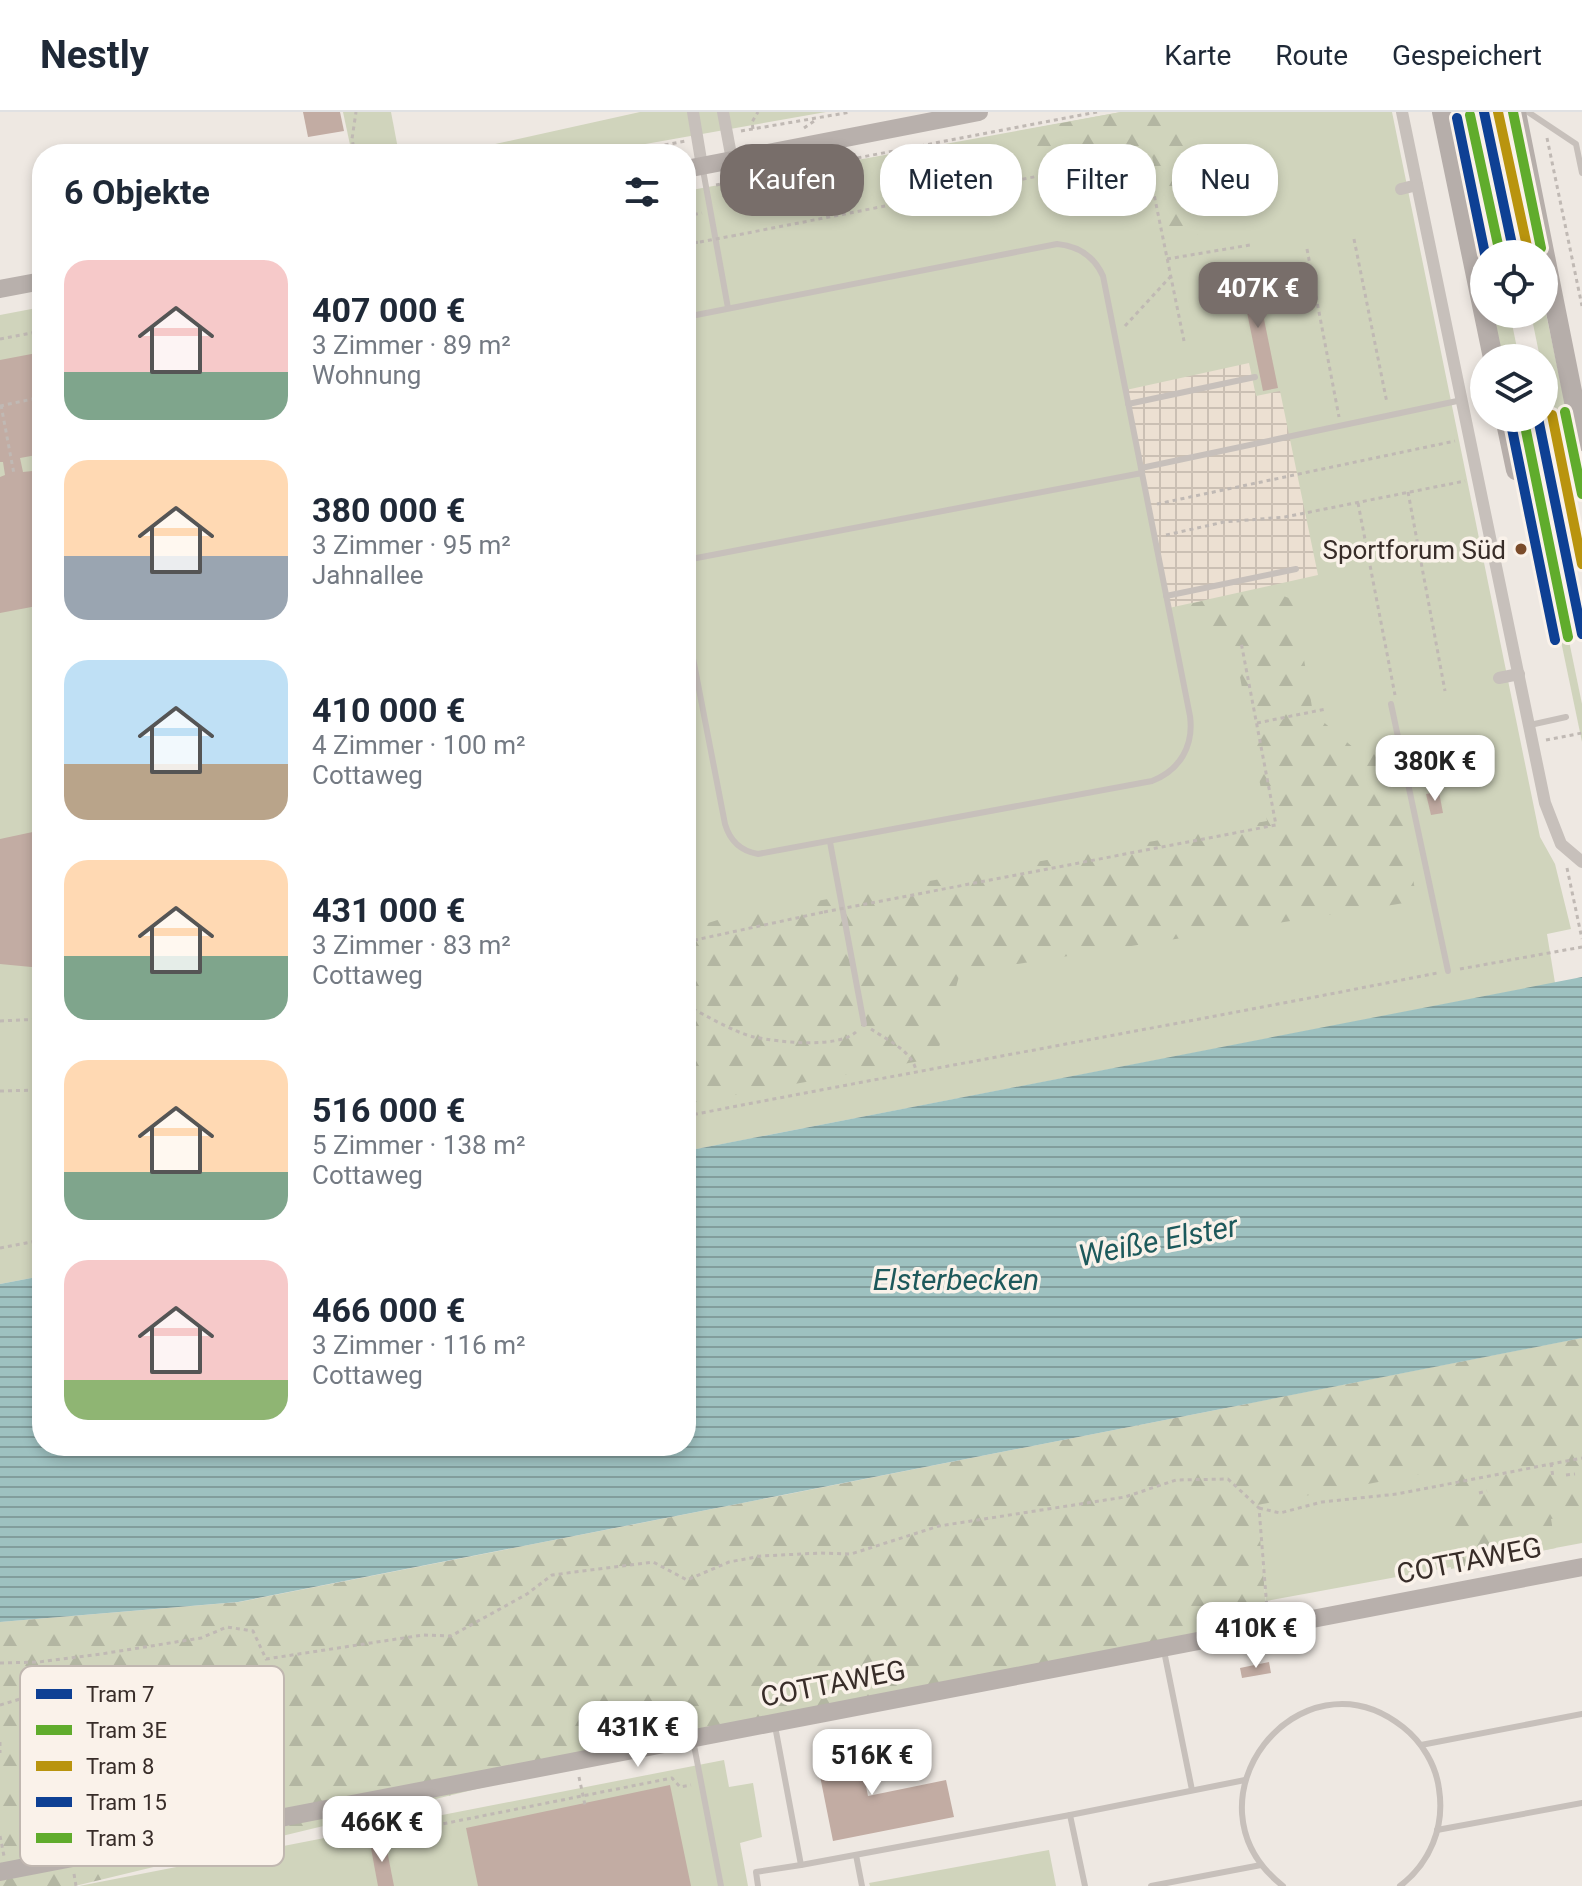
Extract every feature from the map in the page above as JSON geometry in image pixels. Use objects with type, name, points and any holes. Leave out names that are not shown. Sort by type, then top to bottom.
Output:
[{"type":"main road","points":[[1442,112],[1490,344]]},
{"type":"main road","points":[[1516,112],[1582,441]]},
{"type":"main road","points":[[1508,432],[1516,470]]},
{"type":"street","points":[[693,112],[694,144]]},
{"type":"street","points":[[723,112],[729,144]]},
{"type":"street","points":[[814,144],[979,112]]},
{"type":"street","points":[[1402,112],[1545,803],[1561,844],[1582,862]]},
{"type":"street","points":[[696,168],[720,163]]},
{"type":"street","points":[[1401,189],[1417,185]]},
{"type":"street","points":[[0,289],[32,283]]},
{"type":"street","points":[[1499,678],[1519,674]]},
{"type":"street","name":"COTTAWEG","points":[[284,1817],[1582,1567]]},
{"type":"street","name":"COTTAWEG","points":[[0,1872],[31,1866]]},
{"type":"lane","points":[[1528,112],[1576,144],[1582,173]]},
{"type":"lane","points":[[696,171],[706,187],[728,308]]},
{"type":"lane","points":[[696,315],[1057,244],[1067,245],[1093,259],[1103,276],[1191,727],[1187,748],[1170,772],[1152,781],[758,854],[745,851],[732,841],[725,824],[696,674]]},
{"type":"lane","points":[[1128,404],[1255,377]]},
{"type":"lane","points":[[696,558],[1142,470],[1340,424],[1463,400]]},
{"type":"lane","points":[[1166,596],[1296,569]]},
{"type":"lane","points":[[1394,703],[1448,971]]},
{"type":"lane","points":[[1529,725],[1566,717]]},
{"type":"lane","points":[[830,842],[864,1024]]},
{"type":"lane","points":[[1164,1648],[1192,1790]]},
{"type":"lane","points":[[1283,1886],[1261,1865],[1247,1839],[1242,1808],[1245,1780],[1258,1750],[1276,1730],[1297,1716],[1321,1707],[1345,1705],[1372,1710],[1396,1722],[1421,1745],[1436,1773],[1440,1814],[1437,1830],[1424,1860],[1400,1886]]},
{"type":"lane","points":[[1421,1745],[1582,1714]]},
{"type":"lane","points":[[774,1723],[801,1865]]},
{"type":"lane","points":[[692,1737],[721,1886]]},
{"type":"lane","points":[[758,1886],[756,1872],[1245,1780]]},
{"type":"lane","points":[[392,1796],[402,1843]]},
{"type":"lane","points":[[1437,1830],[1582,1803]]},
{"type":"lane","points":[[1070,1815],[1085,1886]]},
{"type":"lane","points":[[856,1855],[862,1886]]},
{"type":"lane","points":[[1151,1886],[1261,1865]]},
{"type":"path","points":[[353,144],[356,112]]},
{"type":"path","points":[[753,129],[752,122],[758,112]]},
{"type":"path","points":[[817,119],[851,112]]},
{"type":"path","points":[[706,187],[1097,112]]},
{"type":"path","points":[[1544,122],[1582,306]]},
{"type":"path","points":[[696,243],[1146,155],[1184,341]]},
{"type":"path","points":[[696,214],[710,211]]},
{"type":"path","points":[[1354,239],[1389,415]]},
{"type":"path","points":[[1167,259],[1250,245]]},
{"type":"path","points":[[1307,249],[1340,424]]},
{"type":"path","points":[[1125,327],[1171,276]]},
{"type":"path","points":[[0,339],[32,333]]},
{"type":"path","points":[[14,474],[1,406],[32,399]]},
{"type":"path","points":[[1148,506],[1471,438]]},
{"type":"path","points":[[1560,461],[1565,473]]},
{"type":"path","points":[[1155,537],[1224,522],[1285,517],[1460,482]]},
{"type":"path","points":[[1408,492],[1445,691]]},
{"type":"path","points":[[1358,503],[1394,703]]},
{"type":"path","points":[[696,940],[824,912],[1276,825],[1241,642]]},
{"type":"path","points":[[1257,723],[1326,709]]},
{"type":"path","points":[[1533,742],[1582,733]]},
{"type":"path","points":[[1572,890],[1582,939]]},
{"type":"path","points":[[696,1114],[916,1070],[1582,947]]},
{"type":"path","points":[[696,1010],[752,1037],[824,1044],[847,1040],[864,1024],[902,1050],[913,1061],[916,1070]]},
{"type":"path","points":[[0,1021],[32,1019]]},
{"type":"path","points":[[0,1091],[32,1090]]},
{"type":"path","points":[[0,1248],[32,1242]]},
{"type":"path","points":[[0,1663],[39,1662],[101,1654],[201,1638],[227,1627],[253,1631],[266,1659],[423,1635],[451,1636],[527,1594],[552,1575],[653,1562],[687,1580],[729,1562],[776,1555],[851,1554],[939,1526],[1125,1497],[1176,1480],[1228,1479],[1259,1508],[1280,1513],[1322,1502],[1397,1494],[1582,1458]]},
{"type":"path","points":[[1551,1463],[1553,1478]]},
{"type":"path","points":[[1566,1475],[1575,1474]]},
{"type":"path","points":[[1479,1493],[1487,1491]]},
{"type":"path","points":[[1259,1508],[1268,1626]]},
{"type":"path","points":[[0,1705],[20,1699]]},
{"type":"path","points":[[0,1742],[0,1753]]},
{"type":"path","points":[[400,1832],[672,1778],[680,1787],[701,1784]]},
{"type":"path","points":[[580,1779],[585,1805]]},
{"type":"green space","points":[[343,112],[391,112],[397,144],[350,144]]},
{"type":"green space","points":[[640,112],[826,112],[645,144],[495,144]]},
{"type":"green space","points":[[1121,112],[1392,112],[1540,837],[1555,864],[1571,929],[1547,934],[1555,983],[696,1149],[696,189],[720,185],[720,216],[864,216],[864,159],[880,156],[880,216],[1022,216],[1022,144],[945,144]]},
{"type":"green space","points":[[1121,112],[1187,112],[1193,144],[1172,144],[1172,216],[1207,216],[1210,232],[1170,239],[1156,175],[1156,144],[1038,144],[1038,165],[1019,131]]},
{"type":"green space","points":[[1452,112],[1469,112],[1495,240],[1478,240]]},
{"type":"green space","points":[[1490,112],[1504,112],[1531,240],[1516,240]]},
{"type":"green space","points":[[32,309],[32,1278],[0,1284],[0,315]]},
{"type":"green space","points":[[1496,328],[1513,328],[1516,344],[1499,344]]},
{"type":"green space","points":[[1534,328],[1549,328],[1552,344],[1537,344]]},
{"type":"green space","points":[[1558,370],[1574,446],[1557,449],[1554,432],[1558,432]]},
{"type":"green space","points":[[1535,476],[1582,704],[1582,742],[1527,478]]},
{"type":"green space","points":[[1263,588],[1294,600],[1313,713],[1355,749],[1389,744],[1417,901],[960,973],[936,1058],[696,1102],[696,927],[727,917],[1267,821],[1234,645],[1187,622],[1184,605]]},
{"type":"green space","points":[[1582,1338],[1582,1543],[1266,1601],[1246,1404]]},
{"type":"green space","points":[[1582,1338],[1582,1512],[1551,1519],[1556,1548],[1451,1569],[1447,1469],[1257,1505],[1268,1626],[692,1737],[284,1836],[284,1666],[20,1666],[20,1866],[158,1866],[75,1886],[0,1886],[0,1622],[239,1602]]},
{"type":"green space","points":[[724,1760],[729,1787],[753,1783],[762,1837],[740,1843],[748,1886],[79,1886],[181,1866],[284,1866],[284,1846]]},
{"type":"green space","points":[[1049,1850],[1056,1886],[870,1886],[869,1883]]},
{"type":"shaded area","points":[[1249,363],[1256,396],[1280,391],[1318,575],[1169,608],[1126,390]]},
{"type":"water","name":"Elsterbecken","points":[[1582,977],[1582,1338],[238,1602],[0,1622],[0,1284],[32,1278],[32,1456],[696,1456],[696,1149]]},
{"type":"building","points":[[303,112],[340,112],[344,131],[308,137]]},
{"type":"building","points":[[1254,270],[1278,388],[1263,391],[1239,273]]},
{"type":"building","points":[[32,354],[32,456],[20,458],[23,472],[32,471],[32,607],[0,613],[0,477],[5,475],[3,462],[0,462],[0,360]]},
{"type":"building","points":[[1439,792],[1443,813],[1431,815],[1426,794]]},
{"type":"building","points":[[32,832],[32,967],[0,964],[0,839]]},
{"type":"building","points":[[1269,1662],[1271,1673],[1242,1678],[1240,1668]]},
{"type":"building","points":[[856,1738],[868,1796],[946,1780],[954,1817],[833,1841],[814,1746]]},
{"type":"building","points":[[670,1785],[691,1886],[478,1886],[466,1828]]},
{"type":"building","points":[[385,1840],[394,1886],[378,1886],[370,1843]]},
{"type":"tram line","name":"7","points":[[1484,112],[1511,240]]},
{"type":"tram line","name":"8","points":[[1498,112],[1526,240]]},
{"type":"tram line","name":"3","points":[[1513,112],[1539,240]]},
{"type":"tram line","name":"3E","points":[[1470,115],[1497,240]]},
{"type":"tram line","name":"15","points":[[1457,118],[1482,240]]},
{"type":"tram line","name":"3","points":[[1565,412],[1582,494]]},
{"type":"tram line","name":"15","points":[[1513,432],[1555,640]]},
{"type":"tram line","name":"3E","points":[[1526,432],[1568,637]]},
{"type":"tram line","name":"7","points":[[1541,432],[1582,634]]},
{"type":"tram line","name":"8","points":[[1555,432],[1582,564]]},
{"type":"place","name":"Sportforum Süd","points":[[1521,549]]},
{"type":"water label","name":"Weiße Elster","points":[[1158,1241]]}]
